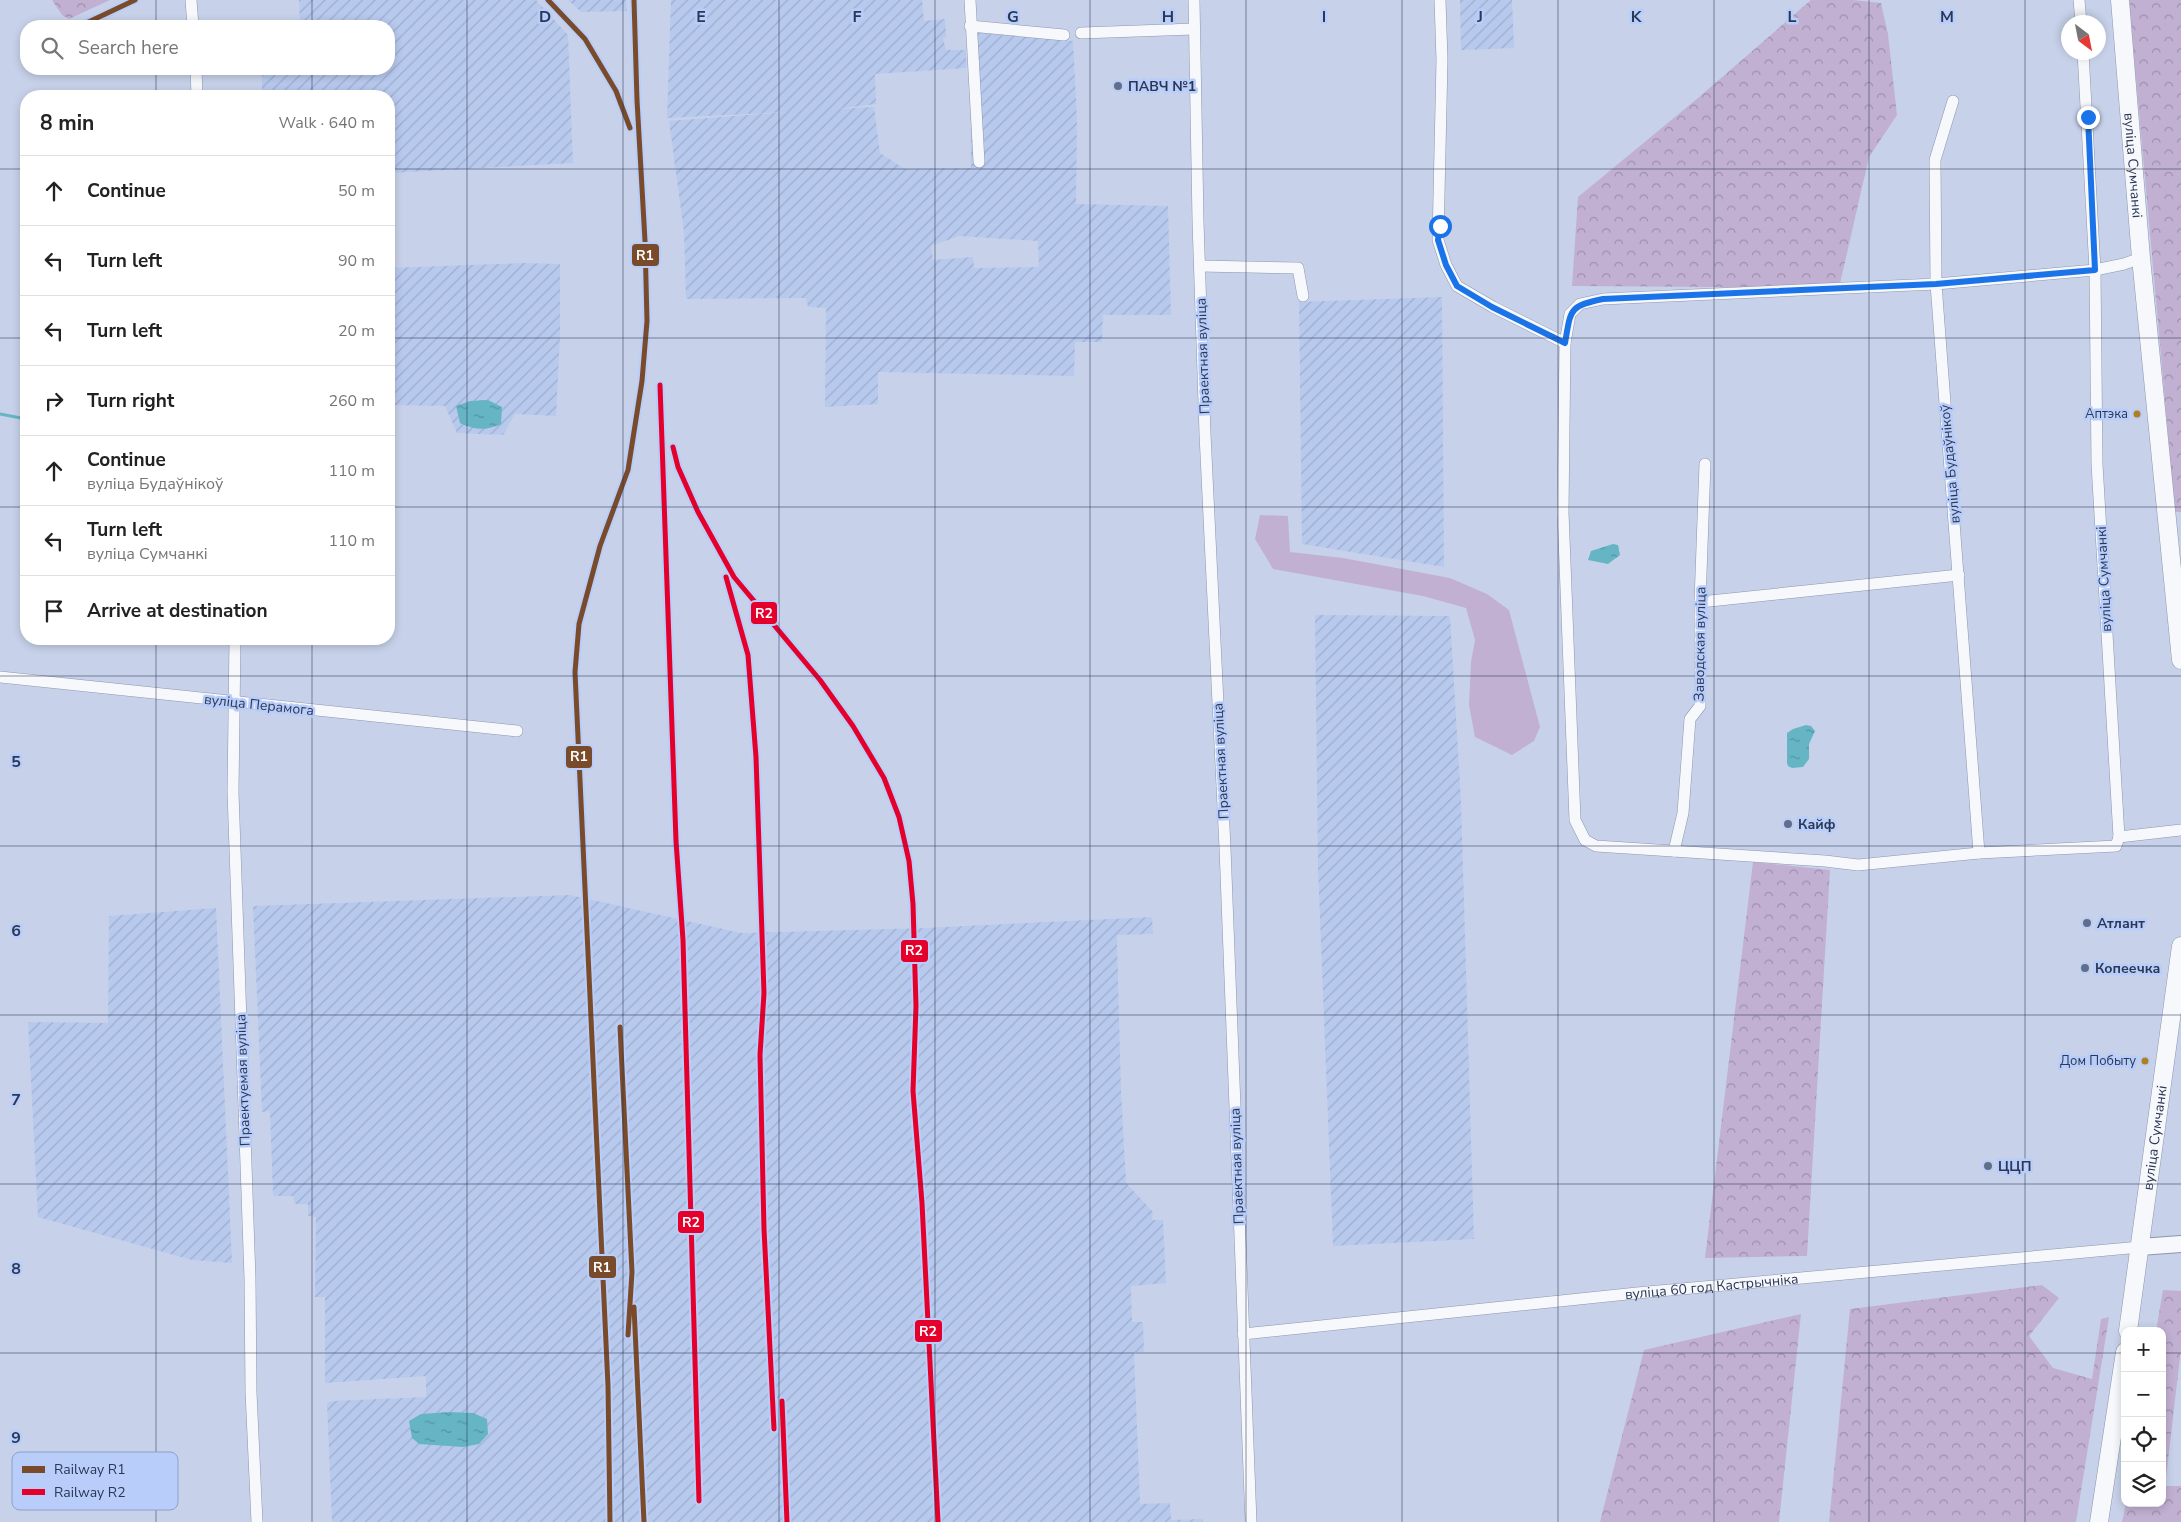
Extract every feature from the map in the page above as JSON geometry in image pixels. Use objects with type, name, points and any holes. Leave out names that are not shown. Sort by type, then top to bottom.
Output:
[{"type":"main road","name":"вуліца Сумчанкі","points":[[2120,0],[2141,258],[2181,660]]},
{"type":"main road","name":"вуліца Сумчанкі","points":[[2129,1327],[2181,946]]},
{"type":"main road","points":[[2099,1522],[2122,1372]]},
{"type":"street","points":[[191,0],[193,20]]},
{"type":"street","points":[[970,0],[979,162]]},
{"type":"street","name":"Праектная вуліца","points":[[1194,0],[1205,434],[1226,876],[1251,1522]]},
{"type":"street","points":[[1440,0],[1442,60],[1438,240],[1446,265],[1457,286],[1492,307],[1565,343]]},
{"type":"street","points":[[2079,0],[2080,15]]},
{"type":"street","points":[[970,26],[1064,35]]},
{"type":"street","points":[[1082,33],[1194,29]]},
{"type":"street","name":"вуліца Сумчанкі","points":[[2083,60],[2095,270],[2097,464],[2119,837]]},
{"type":"street","points":[[196,75],[197,90]]},
{"type":"street","name":"вуліца Будаўнікоў","points":[[1953,100],[1935,160],[1936,284],[1979,852]]},
{"type":"street","points":[[2141,258],[2124,264],[2095,270],[1936,284],[1603,299],[1580,304],[1570,314],[1565,343],[1563,512],[1575,820],[1585,840],[1596,846],[1858,865],[1979,852],[2116,846],[2119,837],[2181,830]]},
{"type":"street","points":[[1200,266],[1298,268],[1303,296]]},
{"type":"street","name":"Заводская вуліца","points":[[1674,851],[1683,813],[1690,720],[1700,706],[1700,602],[1706,464]]},
{"type":"street","points":[[1700,602],[1959,575]]},
{"type":"street","name":"Праектуемая вуліца","points":[[235,645],[233,792],[250,1279],[251,1392],[257,1522]]},
{"type":"street","name":"вуліца Перамога","points":[[0,677],[517,732]]},
{"type":"street","name":"вуліца 60 год Кастрычніка","points":[[1243,1334],[1637,1293],[2181,1244]]},
{"type":"shaded area","points":[[299,0],[536,0],[568,35],[573,163],[395,173],[395,90],[262,90],[262,75],[395,75],[395,20],[300,20]]},
{"type":"shaded area","points":[[568,0],[626,0],[627,11],[581,12]]},
{"type":"shaded area","points":[[671,0],[922,0],[924,21],[945,19],[946,37],[943,38],[946,50],[966,50],[966,68],[875,74],[876,104],[836,109],[874,107],[880,153],[905,169],[971,168],[970,31],[1073,41],[1077,120],[1076,204],[1168,206],[1171,315],[1103,315],[1102,342],[1075,342],[1074,376],[878,372],[878,404],[825,407],[826,308],[808,307],[806,298],[686,299],[684,232],[669,121],[787,112],[667,118]],"holes":[[[959,236],[1038,241],[1039,267],[974,268],[973,257],[933,260],[931,246]]]},
{"type":"shaded area","points":[[1460,0],[1512,0],[1514,48],[1461,50]]},
{"type":"shaded area","points":[[525,263],[560,264],[560,335],[556,416],[515,414],[503,435],[457,433],[445,406],[395,405],[395,268]]},
{"type":"shaded area","points":[[1442,297],[1444,567],[1302,544],[1299,302]]},
{"type":"shaded area","points":[[1315,615],[1450,616],[1461,801],[1474,1239],[1333,1246],[1318,868]]},
{"type":"shaded area","points":[[570,895],[741,933],[925,928],[1152,917],[1153,934],[1117,935],[1121,1091],[1126,1183],[1153,1212],[1152,1220],[1163,1220],[1166,1283],[1131,1286],[1132,1322],[1143,1322],[1144,1352],[1134,1352],[1140,1504],[1170,1503],[1171,1520],[1203,1519],[1203,1522],[332,1522],[327,1403],[333,1401],[426,1397],[426,1376],[325,1383],[325,1297],[315,1297],[316,1217],[308,1216],[308,1204],[295,1204],[293,1196],[273,1196],[270,1111],[262,1112],[253,906]]},
{"type":"shaded area","points":[[216,908],[232,1263],[192,1260],[38,1217],[28,1022],[108,1023],[109,916]]},
{"type":"green space","points":[[52,0],[110,0],[69,19],[62,15]]},
{"type":"green space","points":[[1811,0],[1853,0],[1881,3],[1888,34],[1897,115],[1869,157],[1839,288],[1572,286],[1578,197],[1698,98]]},
{"type":"green space","points":[[2129,0],[2181,0],[2181,512],[2175,512]]},
{"type":"green space","points":[[1260,515],[1288,516],[1290,552],[1343,558],[1450,578],[1487,594],[1509,610],[1540,727],[1534,741],[1512,755],[1475,737],[1469,705],[1471,662],[1475,640],[1466,608],[1423,596],[1273,569],[1255,539]]},
{"type":"green space","points":[[1753,862],[1830,870],[1807,1256],[1705,1258]]},
{"type":"green space","points":[[2042,1285],[2059,1298],[2029,1336],[2053,1368],[2092,1379],[2101,1319],[2109,1317],[2076,1522],[1829,1522],[1850,1309]]},
{"type":"green space","points":[[2163,1290],[2181,1291],[2181,1349],[2166,1477],[2166,1327],[2157,1327]]},
{"type":"green space","points":[[1801,1314],[1779,1522],[1600,1522],[1644,1350]]},
{"type":"green space","points":[[2166,1486],[2181,1486],[2181,1522],[2122,1522],[2125,1507],[2166,1507]]},
{"type":"water","points":[[488,400],[502,407],[501,424],[491,428],[480,429],[460,423],[456,406],[470,401]]},
{"type":"water","points":[[1613,544],[1618,545],[1620,555],[1608,564],[1588,560],[1591,551]]},
{"type":"water","points":[[1806,725],[1811,726],[1815,731],[1809,744],[1809,759],[1803,767],[1792,768],[1787,763],[1787,733]]},
{"type":"water","points":[[473,1413],[487,1419],[488,1434],[479,1444],[463,1447],[419,1444],[412,1438],[409,1421],[421,1414]]},
{"type":"waterway","points":[[0,414],[20,418]]},
{"type":"rail line","name":"R1","points":[[93,20],[135,0]]},
{"type":"rail line","name":"R1","points":[[548,0],[585,39],[616,91],[630,128]]},
{"type":"rail line","name":"R1","points":[[610,1522],[608,1386],[575,672],[579,624],[600,546],[628,470],[642,381],[647,321],[634,0]]},
{"type":"rail line","name":"R2","points":[[660,385],[676,841],[683,940],[699,1501]]},
{"type":"rail line","name":"R2","points":[[673,447],[678,467],[698,512],[734,577],[820,680],[853,726],[884,778],[899,817],[909,861],[913,904],[916,1006],[913,1091],[922,1203],[938,1522]]},
{"type":"rail line","name":"R2","points":[[726,577],[748,655],[756,757],[764,993],[760,1055],[764,1229],[774,1429]]},
{"type":"rail line","name":"R1","points":[[620,1027],[632,1272],[628,1335]]},
{"type":"rail line","name":"R1","points":[[634,1307],[644,1522]]},
{"type":"rail line","name":"R2","points":[[782,1401],[787,1522]]},
{"type":"place","name":"ПАВЧ №1","points":[[1118,86]]},
{"type":"place","name":"Аптэка","points":[[2137,414]]},
{"type":"place","name":"Кайф","points":[[1788,824]]},
{"type":"place","name":"Атлант","points":[[2087,923]]},
{"type":"place","name":"Копеечка","points":[[2085,968]]},
{"type":"place","name":"Дом Побыту","points":[[2145,1061]]},
{"type":"place","name":"ЦЦП","points":[[1988,1166]]},
{"type":"route","points":[[1440,226],[1438,240],[1446,265],[1457,286],[1492,307],[1565,343],[1570,314],[1580,304],[1603,299],[1936,284],[2095,270],[2088,117]]}]
